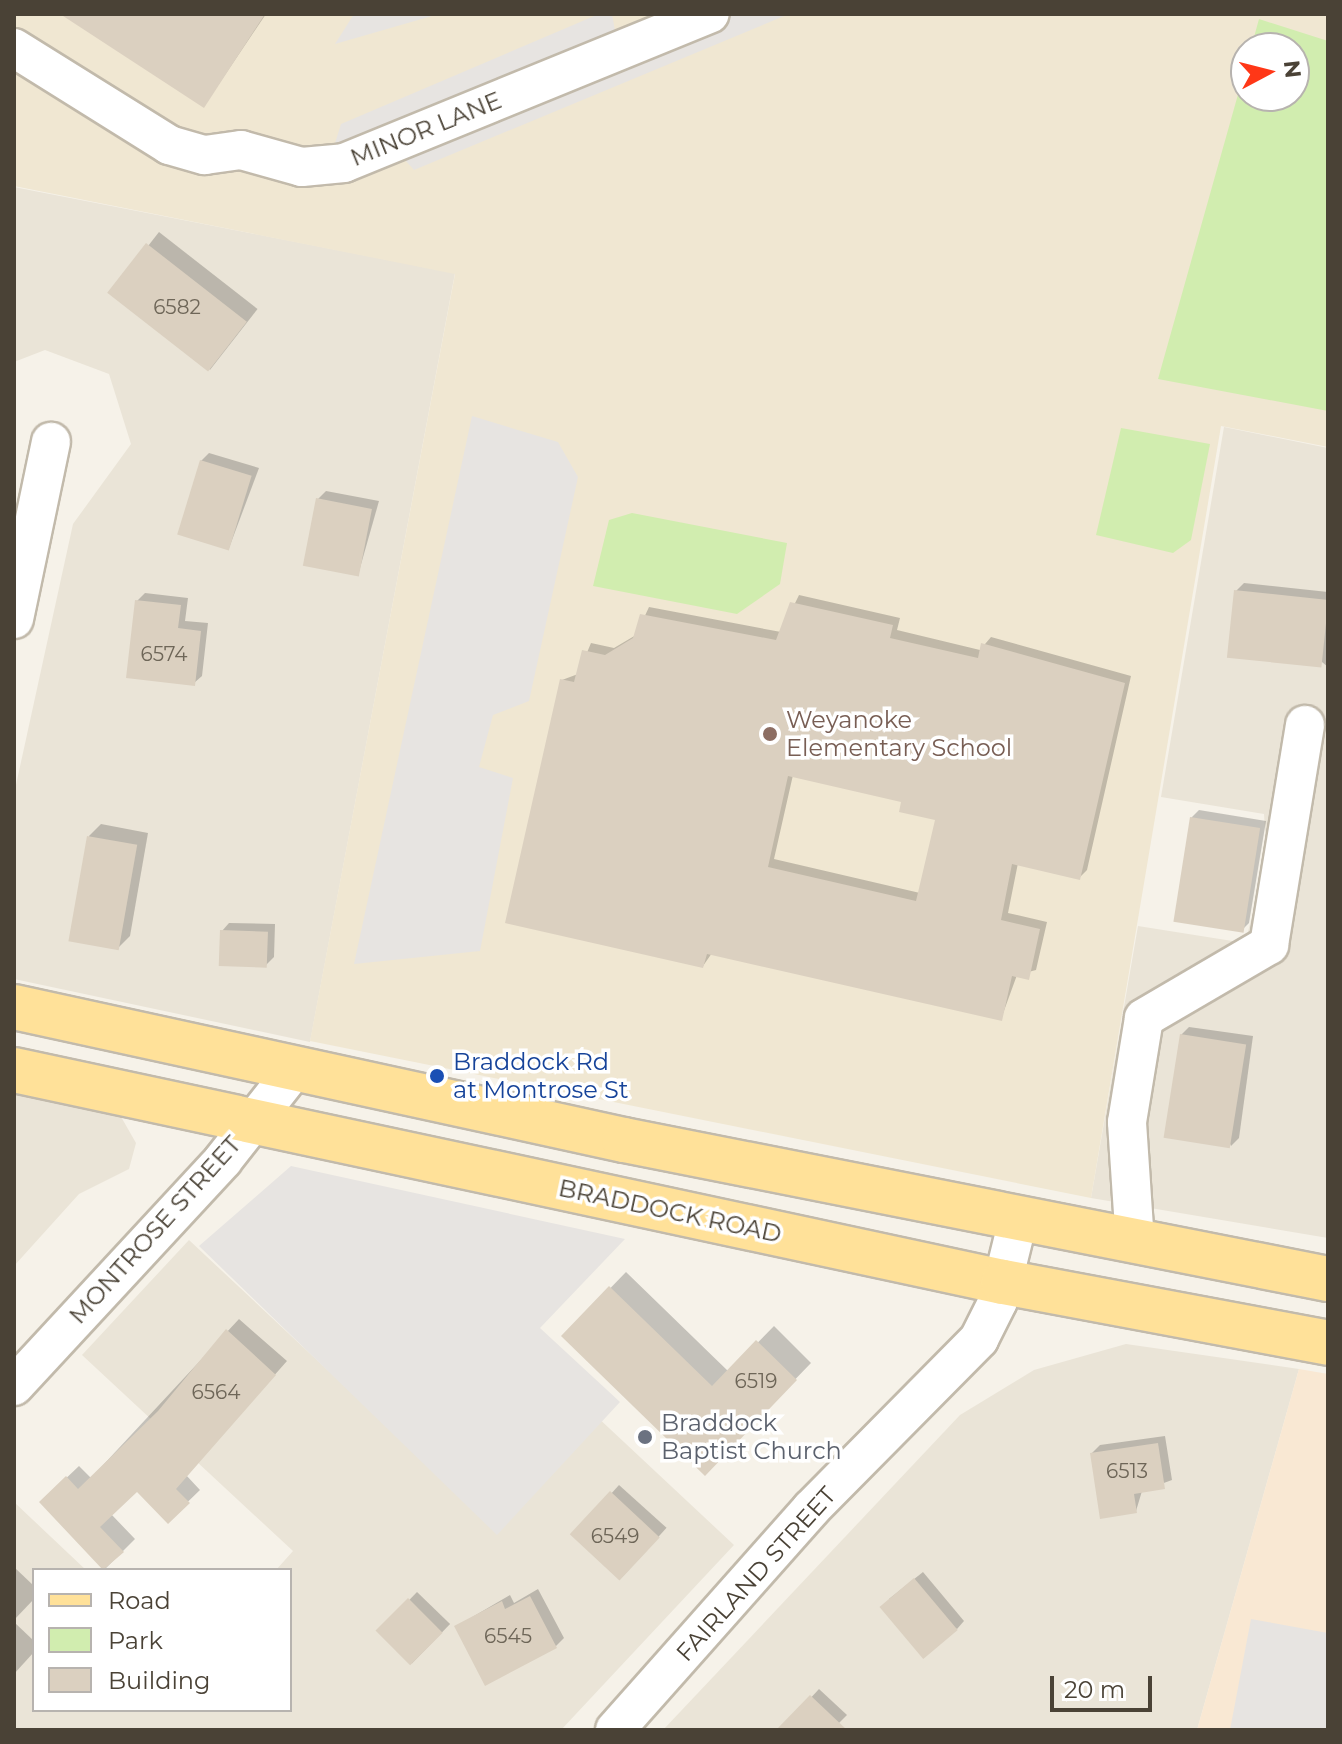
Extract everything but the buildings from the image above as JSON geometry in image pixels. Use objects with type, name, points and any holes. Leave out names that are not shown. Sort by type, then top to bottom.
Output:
[{"type":"main road","points":[[14,1007],[293,1071],[1018,1220],[1328,1279]]},
{"type":"main road","name":"BRADDOCK ROAD","points":[[14,1070],[1003,1282],[1328,1343]]},
{"type":"street","name":"MINOR LANE","points":[[14,48],[169,145],[205,155],[241,150],[302,167],[344,163],[710,14]]},
{"type":"street","points":[[14,619],[51,442]]},
{"type":"street","points":[[1135,1243],[1127,1122],[1144,1018],[1269,945],[1305,725]]},
{"type":"street","name":"MONTROSE STREET","points":[[14,1386],[253,1122],[293,1071]]},
{"type":"street","name":"FAIRLAND STREET","points":[[615,1730],[811,1509],[956,1367],[979,1339],[1003,1282],[1018,1220]]},
{"type":"shaded area","name":"Weyanoke Elementary School","points":[[14,14],[1328,14],[1328,447],[1221,426],[1091,1198],[310,1041],[455,274],[14,186]]},
{"type":"shaded area","points":[[354,14],[439,14],[335,44]]},
{"type":"shaded area","points":[[599,14],[612,14],[616,36],[667,14],[789,14],[414,170],[405,160],[338,181],[331,156],[341,124]]},
{"type":"shaded area","points":[[14,187],[455,273],[310,1042],[14,979],[14,794],[73,524],[131,444],[109,374],[45,350],[14,362]]},
{"type":"shaded area","points":[[472,416],[558,442],[578,477],[529,701],[493,715],[479,767],[513,778],[480,951],[354,964]]},
{"type":"shaded area","points":[[1224,427],[1328,448],[1328,1238],[1091,1198],[1138,926],[1245,943],[1267,859],[1264,814],[1161,797]]},
{"type":"shaded area","points":[[14,1092],[120,1115],[136,1143],[129,1169],[79,1194],[14,1266]]},
{"type":"shaded area","points":[[291,1166],[625,1239],[540,1328],[620,1402],[497,1535],[199,1246]]},
{"type":"shaded area","points":[[189,1240],[399,1437],[501,1327],[734,1545],[561,1730],[14,1730],[14,1502],[84,1568],[32,1568],[32,1712],[292,1712],[292,1568],[278,1568],[293,1551],[82,1355]]},
{"type":"shaded area","points":[[1126,1344],[1299,1369],[1197,1730],[663,1730],[960,1415],[1034,1370]]},
{"type":"shaded area","points":[[1299,1369],[1328,1374],[1328,1730],[1197,1730]]},
{"type":"shaded area","points":[[1251,1619],[1328,1633],[1328,1730],[1230,1730]]},
{"type":"green space","points":[[1259,19],[1300,32],[1255,32]]},
{"type":"green space","points":[[1310,35],[1328,41],[1328,411],[1158,379],[1233,112],[1310,112]]},
{"type":"green space","points":[[1121,428],[1210,444],[1191,540],[1173,553],[1096,535]]},
{"type":"green space","points":[[632,513],[787,543],[780,584],[737,614],[593,586],[609,520]]},
{"type":"place","name":"Weyanoke Elementary School","points":[[770,734]]},
{"type":"place","name":"Braddock Rd at Montrose St","points":[[437,1076]]},
{"type":"place","name":"Braddock Baptist Church","points":[[645,1437]]}]
